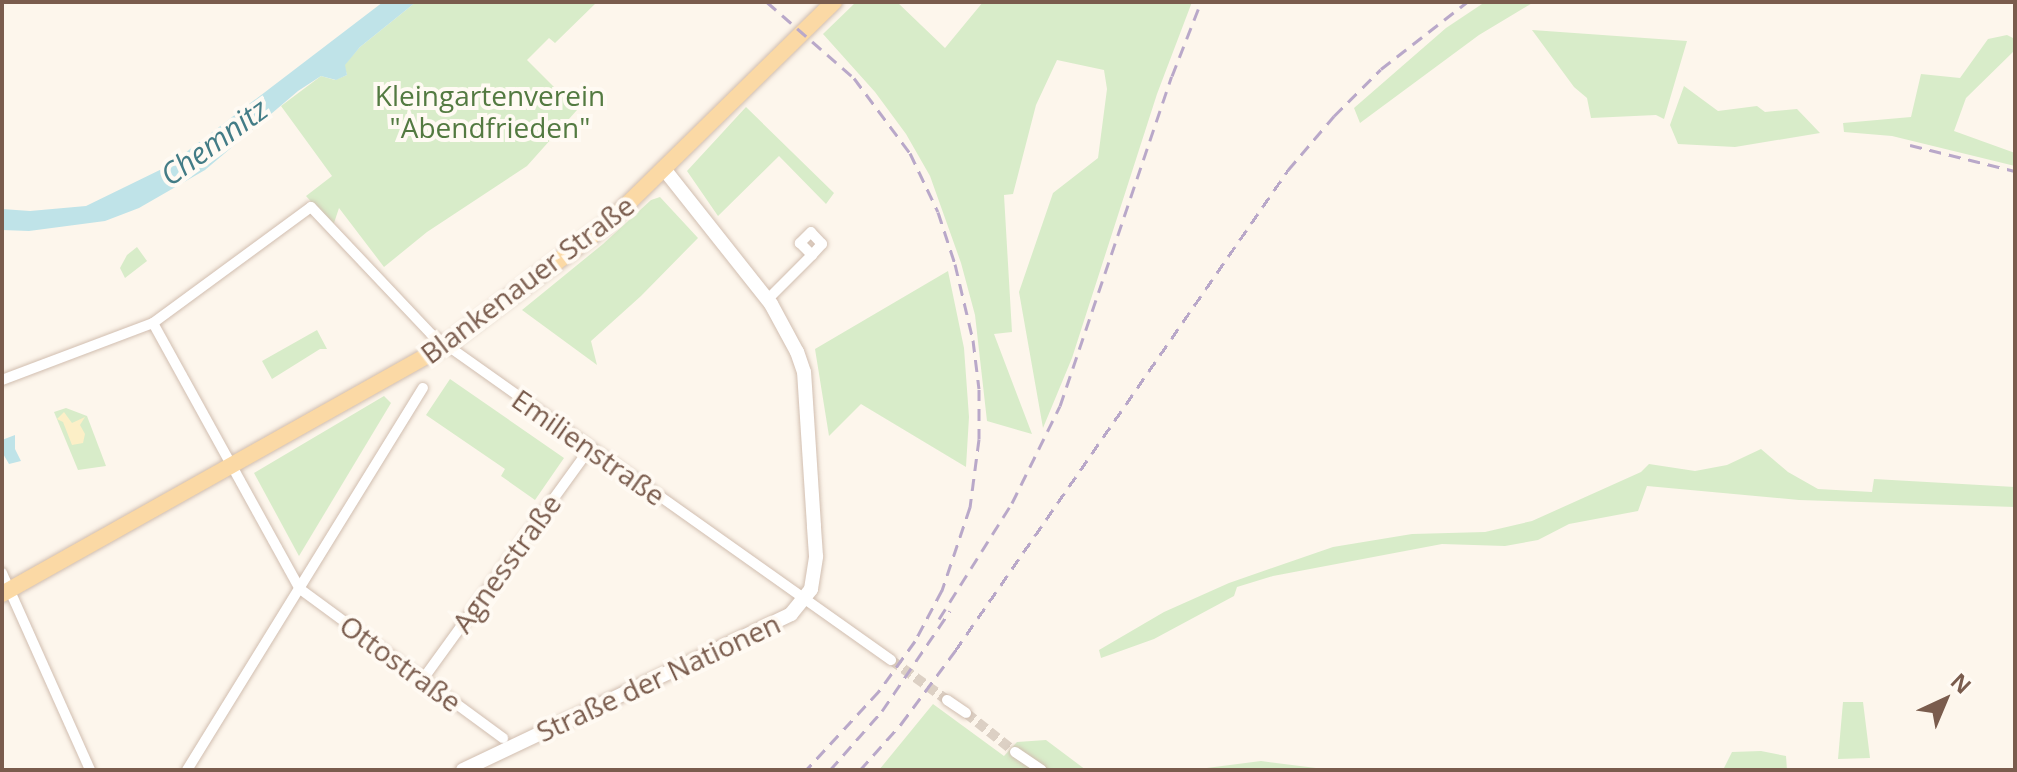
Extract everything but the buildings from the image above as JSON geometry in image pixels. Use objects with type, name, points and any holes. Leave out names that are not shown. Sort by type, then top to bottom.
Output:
[{"type":"main road","name":"Blankenauer Straße","points":[[5,592],[446,345],[607,224],[834,2]]},
{"type":"main road","points":[[664,169],[768,299],[788,332],[804,372],[816,556],[814,579],[806,599]]},
{"type":"main road","name":"Straße der Nationen","points":[[463,770],[791,614],[806,599]]},
{"type":"street","name":"Emilienstraße","points":[[153,323],[311,207],[421,324],[446,345],[891,660]]},
{"type":"street","points":[[768,299],[812,255]]},
{"type":"street","points":[[2,380],[153,323],[300,589]]},
{"type":"street","points":[[187,770],[423,388]]},
{"type":"street","name":"Agnesstraße","points":[[423,679],[590,448]]},
{"type":"street","points":[[2,573],[5,592],[90,770]]},
{"type":"street","name":"Ottostraße","points":[[300,589],[503,738]]},
{"type":"street","points":[[947,700],[966,713]]},
{"type":"street","points":[[1015,752],[1042,770]]},
{"type":"green space","name":"Kleingartenverein \"Abendfrieden\"","points":[[416,2],[597,2],[555,43],[549,38],[527,60],[577,110],[527,166],[427,232],[384,267],[339,208],[333,226],[306,196],[332,176],[281,106],[321,76],[335,80],[347,75],[344,65],[360,47]]},
{"type":"green space","points":[[856,2],[897,2],[945,48],[983,2],[1192,2],[1157,94],[1072,358],[1043,428],[1019,292],[1053,193],[1098,158],[1107,89],[1104,70],[1057,60],[1036,105],[1013,194],[1004,195],[1012,332],[994,334],[1032,434],[987,421],[975,315],[961,263],[930,176],[906,134],[875,92],[823,34]]},
{"type":"green space","points":[[1485,2],[1534,2],[1479,35],[1360,123],[1354,108],[1446,28]]},
{"type":"green space","points":[[1532,30],[1687,41],[1664,119],[1656,115],[1591,118],[1587,98],[1574,87]]},
{"type":"green space","points":[[2007,35],[2015,39],[2015,50],[1966,98],[1954,131],[2015,153],[2015,166],[1892,136],[1844,132],[1843,123],[1911,117],[1921,74],[1960,78],[1988,39]]},
{"type":"green space","points":[[1684,86],[1718,111],[1757,106],[1765,112],[1797,109],[1820,133],[1735,147],[1678,144],[1670,125]]},
{"type":"green space","points":[[746,107],[834,193],[826,204],[779,156],[718,216],[687,171]]},
{"type":"green space","points":[[660,197],[698,238],[591,341],[597,365],[522,310],[651,200]]},
{"type":"green space","points":[[137,247],[147,261],[125,278],[120,268],[127,255]]},
{"type":"green space","points":[[948,271],[964,348],[969,417],[966,467],[861,404],[829,436],[815,349]]},
{"type":"green space","points":[[317,330],[327,349],[320,349],[272,379],[262,361]]},
{"type":"green space","points":[[450,379],[564,458],[535,500],[501,476],[505,469],[426,415]]},
{"type":"green space","points":[[384,396],[391,403],[299,556],[254,473]]},
{"type":"green space","points":[[66,408],[87,416],[106,466],[78,470],[54,412]]},
{"type":"green space","points":[[1761,449],[1788,472],[1818,489],[1872,492],[1874,479],[2015,487],[2015,507],[1799,500],[1647,486],[1638,511],[1569,524],[1538,540],[1505,546],[1442,544],[1273,576],[1237,587],[1234,596],[1154,639],[1101,658],[1099,650],[1164,612],[1229,583],[1333,547],[1412,534],[1485,532],[1532,521],[1641,472],[1649,464],[1695,471],[1727,465]]},
{"type":"green space","points":[[1843,702],[1863,702],[1870,758],[1838,759]]},
{"type":"green space","points":[[933,704],[1004,756],[1017,742],[1046,740],[1086,770],[879,770]]},
{"type":"green space","points":[[1761,751],[1786,756],[1787,770],[1723,770],[1732,752]]},
{"type":"green space","points":[[1261,761],[1332,770],[1191,770]]},
{"type":"sand","points":[[64,412],[72,423],[85,417],[80,425],[85,434],[83,443],[72,445],[63,422],[57,419]]},
{"type":"water","name":"Chemnitz","points":[[383,2],[416,2],[360,47],[345,65],[347,75],[336,80],[321,76],[298,91],[205,170],[139,208],[105,221],[29,231],[2,230],[2,209],[30,211],[86,206],[168,166]]},
{"type":"water","points":[[15,435],[15,449],[21,461],[9,464],[2,452],[2,440]]},
{"type":"tunnel","points":[[891,660],[947,700]]},
{"type":"tunnel","points":[[966,713],[1015,752]]},
{"type":"railway","points":[[767,2],[854,78],[910,153],[938,212],[955,264],[973,340],[979,389],[979,439],[970,507],[942,590],[915,641],[879,691],[806,770]]},
{"type":"railway","points":[[939,619],[1012,503],[1060,406],[1172,76],[1201,2]]},
{"type":"railway","points":[[860,770],[901,724],[955,651],[1288,170],[1334,116],[1381,69],[1467,2]]},
{"type":"railway","points":[[1910,145],[2015,171]]},
{"type":"railway","points":[[830,770],[882,711],[950,611]]}]
